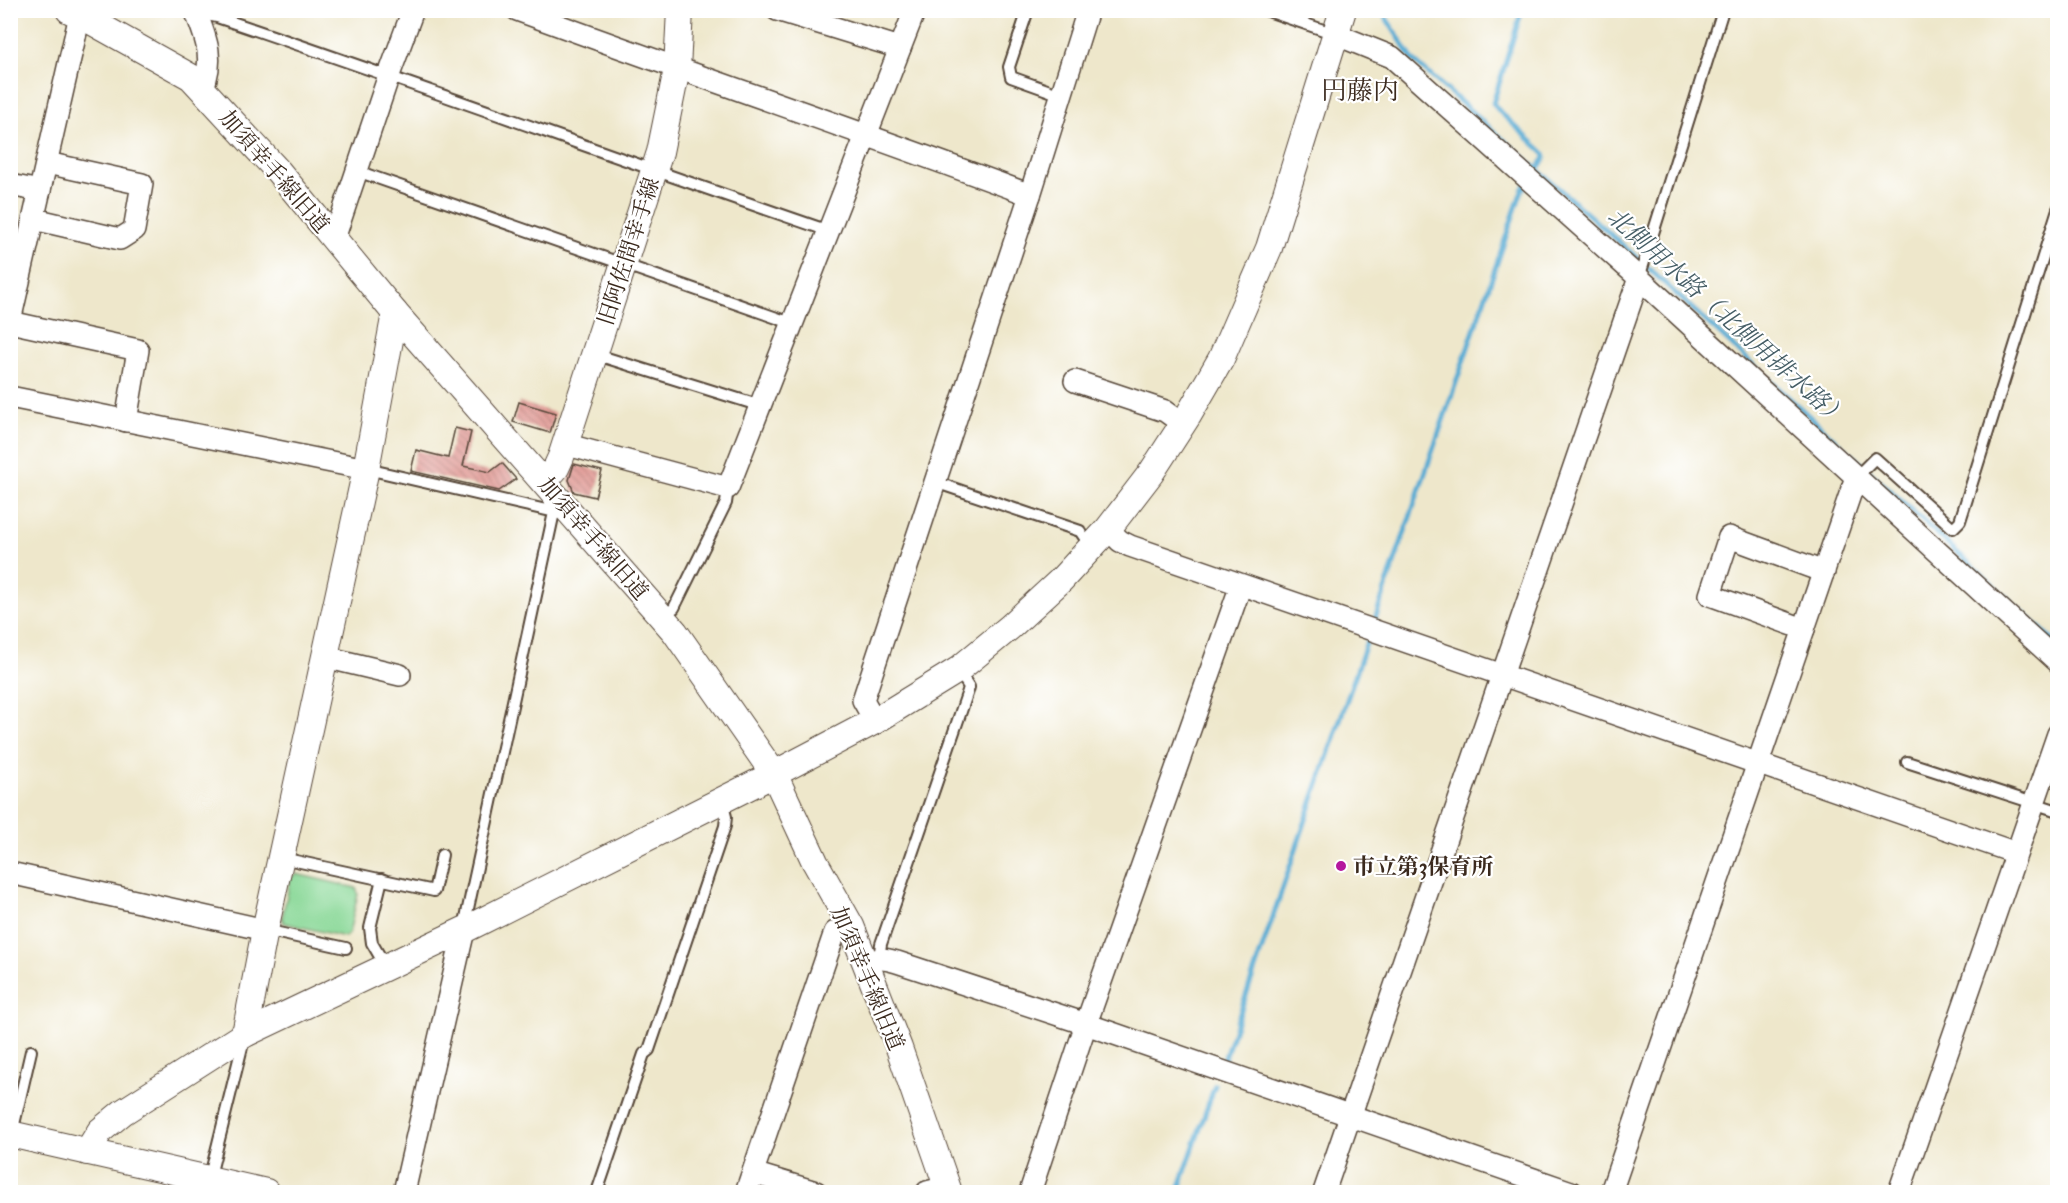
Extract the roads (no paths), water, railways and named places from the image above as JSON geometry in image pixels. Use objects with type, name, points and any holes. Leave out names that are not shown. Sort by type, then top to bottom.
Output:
[{"type":"street","points":[[334,238],[413,10]]},
{"type":"street","points":[[517,10],[677,69],[868,134],[1030,195]]},
{"type":"street","name":"旧阿佐間幸手線","points":[[544,482],[556,468],[655,172],[677,69],[680,10]]},
{"type":"street","points":[[777,10],[900,48]]},
{"type":"street","points":[[564,444],[728,488],[915,10]]},
{"type":"street","points":[[875,721],[863,700],[1030,195],[1088,10]]},
{"type":"street","points":[[75,13],[40,191],[15,279],[10,321],[138,350],[126,421]]},
{"type":"street","name":"加須幸手線旧道","points":[[75,13],[191,77],[278,171],[395,313],[544,482],[559,508],[662,618],[705,673],[774,774],[815,862],[850,926],[873,962],[941,1191]]},
{"type":"street","points":[[196,14],[208,50],[210,64],[202,90]]},
{"type":"street","points":[[87,1152],[100,1131],[123,1112],[245,1034],[464,930],[875,721],[958,670],[1010,627],[1060,580],[1099,538],[1151,473],[1221,359],[1269,248],[1339,22],[1392,57],[1639,278],[1863,470],[2058,662]]},
{"type":"street","points":[[33,219],[120,239],[134,230],[142,184],[46,163]]},
{"type":"street","points":[[10,185],[40,191]]},
{"type":"street","points":[[1324,1192],[1639,278]]},
{"type":"street","points":[[245,1034],[366,469],[395,313]]},
{"type":"street","points":[[1074,381],[1165,411],[1183,424]]},
{"type":"street","points":[[10,397],[366,469]]},
{"type":"street","points":[[1611,1192],[1804,629],[1863,470]]},
{"type":"street","points":[[1804,629],[1710,595],[1729,537],[1824,572]]},
{"type":"street","points":[[1099,538],[1120,541],[2016,853]]},
{"type":"street","points":[[1030,1192],[1086,1024],[1242,585]]},
{"type":"street","points":[[325,657],[400,675]]},
{"type":"street","points":[[1899,1192],[2058,734]]},
{"type":"street","points":[[10,873],[266,930]]},
{"type":"street","points":[[816,1192],[749,1183],[835,932],[850,926]]},
{"type":"street","points":[[404,1192],[464,930]]},
{"type":"street","points":[[873,962],[884,958],[1086,1024],[1571,1192]]},
{"type":"street","points":[[11,1134],[87,1152],[207,1186],[266,1192]]},
{"type":"lane","points":[[1028,10],[1009,67],[1011,77],[1061,95]]},
{"type":"lane","points":[[1265,10],[1339,22]]},
{"type":"lane","points":[[1639,278],[1723,10]]},
{"type":"lane","points":[[196,14],[217,16],[389,75],[655,172],[829,231]]},
{"type":"lane","points":[[357,171],[794,324]]},
{"type":"lane","points":[[1863,470],[1875,458],[1953,528],[1960,522],[2058,210]]},
{"type":"lane","points":[[594,354],[761,406]]},
{"type":"lane","points":[[366,469],[559,508],[464,930]]},
{"type":"lane","points":[[935,482],[1099,538]]},
{"type":"lane","points":[[662,618],[674,608],[726,503],[728,488]]},
{"type":"lane","points":[[873,962],[969,687],[958,670]]},
{"type":"lane","points":[[1907,762],[2058,811]]},
{"type":"lane","points":[[597,1192],[644,1054],[649,1050],[725,826],[726,817],[722,800]]},
{"type":"lane","points":[[282,858],[434,891],[442,855]]},
{"type":"lane","points":[[382,879],[370,928],[372,943],[386,967]]},
{"type":"lane","points":[[266,930],[346,948]]},
{"type":"lane","points":[[207,1186],[245,1034]]},
{"type":"lane","points":[[11,1134],[30,1051]]},
{"type":"waterway","name":"北側用水路（北側用排水路）","points":[[1381,10],[1413,60],[1634,255],[2058,645]]},
{"type":"waterway","points":[[1522,10],[1493,103],[1544,153],[1545,158],[1535,172]]},
{"type":"waterway","points":[[1374,622],[1522,190],[1526,184]]},
{"type":"waterway","points":[[1224,1060],[1367,641]]},
{"type":"waterway","points":[[1178,1192],[1215,1085]]},
{"type":"place","name":"市立第3保育所","points":[[1341,866]]},
{"type":"district","name":"円藤内","points":[[1360,90]]}]
